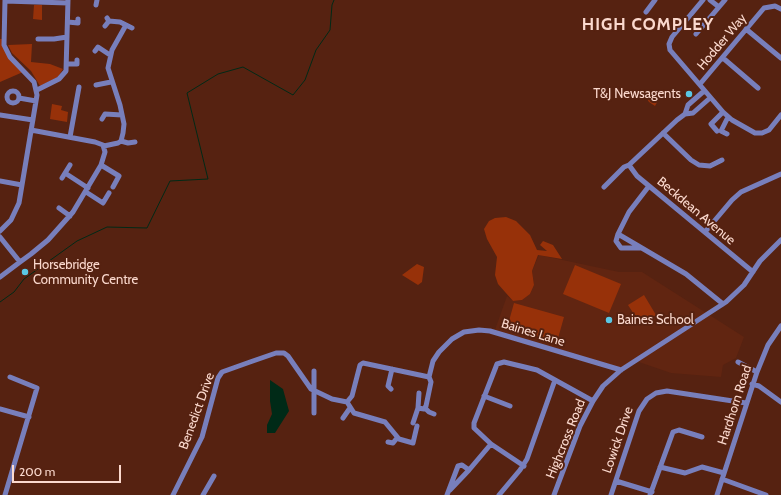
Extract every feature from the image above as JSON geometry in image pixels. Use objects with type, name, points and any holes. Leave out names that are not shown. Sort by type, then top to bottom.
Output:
[{"type":"street","points":[[646,12],[656,0]]},
{"type":"street","points":[[702,0],[672,37],[669,44],[670,50],[728,117],[758,134],[769,130],[781,115]]},
{"type":"street","points":[[710,0],[719,8]]},
{"type":"street","points":[[699,33],[725,0]]},
{"type":"street","points":[[0,231],[8,223],[15,212],[22,185],[37,90],[34,82],[10,57],[4,45],[5,1],[68,2],[67,64],[65,73],[61,78],[37,90]]},
{"type":"street","name":"Hodder Way","points":[[700,84],[764,8],[775,6],[781,9]]},
{"type":"street","points":[[68,22],[78,23],[78,19]]},
{"type":"street","points":[[31,130],[95,142],[104,146],[116,144],[121,141],[124,129],[122,115],[119,99],[108,68],[110,55],[129,26],[120,22],[108,20],[105,26]]},
{"type":"street","points":[[746,29],[781,58]]},
{"type":"street","points":[[40,37],[54,39],[67,37]]},
{"type":"street","points":[[97,47],[110,55]]},
{"type":"street","points":[[723,58],[758,88]]},
{"type":"street","points":[[67,64],[77,64],[77,60]]},
{"type":"street","points":[[99,82],[106,84],[112,82]]},
{"type":"street","points":[[70,137],[75,93],[79,87]]},
{"type":"street","points":[[604,187],[624,167],[629,165],[685,114],[688,105],[704,91]]},
{"type":"street","points":[[19,98],[36,101]]},
{"type":"street","points":[[685,114],[693,113],[710,98]]},
{"type":"street","points":[[717,131],[710,124],[723,112]]},
{"type":"street","points":[[0,115],[33,120]]},
{"type":"street","points":[[103,115],[122,115]]},
{"type":"street","points":[[727,134],[721,130],[728,117]]},
{"type":"street","points":[[663,133],[691,160],[699,165],[710,166],[722,160]]},
{"type":"street","points":[[121,141],[128,143],[135,142]]},
{"type":"street","points":[[0,268],[2,275],[48,240],[70,216],[102,165],[105,152],[104,146]]},
{"type":"street","points":[[70,165],[64,176],[87,190],[103,204],[109,193]]},
{"type":"street","points":[[102,165],[119,176],[113,187]]},
{"type":"street","name":"Beckdean Avenue","points":[[629,165],[633,172],[649,186],[752,272]]},
{"type":"street","points":[[704,232],[741,192],[781,174]]},
{"type":"street","points":[[0,181],[22,185]]},
{"type":"street","points":[[641,248],[621,248],[616,241],[629,212],[649,186]]},
{"type":"street","points":[[59,208],[70,216]]},
{"type":"street","points":[[618,234],[693,279],[723,304]]},
{"type":"street","points":[[0,237],[20,262]]},
{"type":"street","name":"Highcross Road","points":[[554,495],[561,480],[580,426],[603,386],[621,370],[723,304],[738,292],[760,261],[781,240]]},
{"type":"street","name":"Hardhorn Road","points":[[717,495],[752,384],[768,345],[781,326]]},
{"type":"street","name":"Baines Lane","points":[[429,377],[433,361],[439,350],[452,339],[464,332],[482,330],[621,370]]},
{"type":"street","name":"Benedict Drive","points":[[173,495],[202,437],[218,378],[222,372],[280,353],[288,356],[310,387],[314,390],[332,399],[348,402]]},
{"type":"street","points":[[524,466],[491,444],[475,430],[473,425],[497,364],[501,361],[537,370],[593,401]]},
{"type":"street","points":[[419,393],[412,445],[398,438],[385,422],[356,414],[350,408],[348,402],[353,394],[361,364],[364,362],[429,377],[431,382],[425,408]]},
{"type":"street","points":[[740,365],[757,372]]},
{"type":"street","points":[[388,388],[392,369]]},
{"type":"street","points":[[314,371],[314,413]]},
{"type":"street","points":[[5,495],[37,388],[10,377]]},
{"type":"street","points":[[499,495],[524,466],[555,380]]},
{"type":"street","points":[[752,384],[758,386],[781,402]]},
{"type":"street","name":"Lowick Drive","points":[[611,495],[640,407],[644,401],[656,393],[667,391],[746,402]]},
{"type":"street","points":[[484,396],[510,406]]},
{"type":"street","points":[[343,418],[350,408]]},
{"type":"street","points":[[418,408],[425,408],[434,414]]},
{"type":"street","points":[[0,409],[29,417]]},
{"type":"street","points":[[616,481],[651,493],[675,431],[699,438]]},
{"type":"street","points":[[388,442],[393,443],[398,438]]},
{"type":"street","points":[[448,493],[491,444]]},
{"type":"street","points":[[448,493],[458,466],[462,465],[469,470]]},
{"type":"street","points":[[660,467],[685,473],[702,467],[724,473]]},
{"type":"street","points":[[203,495],[214,476]]},
{"type":"street","points":[[722,479],[766,495]]},
{"type":"shaded area","points":[[34,5],[42,5],[42,20],[33,19]]},
{"type":"shaded area","points":[[0,39],[2,39],[2,44],[23,72],[0,82]]},
{"type":"shaded area","points":[[32,44],[31,62],[50,64],[63,69],[58,77],[40,86],[31,71],[12,53],[8,45]]},
{"type":"shaded area","points":[[647,90],[659,99],[655,106],[649,102],[643,93]]},
{"type":"shaded area","points":[[52,104],[62,106],[61,110],[68,112],[67,122],[50,119]]},
{"type":"shaded area","points":[[506,217],[516,221],[530,235],[537,250],[547,251],[540,245],[543,241],[553,245],[562,259],[538,255],[532,271],[534,285],[530,294],[522,300],[513,301],[498,284],[495,275],[497,257],[487,239],[484,229],[489,221],[495,218]]},
{"type":"shaded area","name":"Baines School","points":[[539,255],[619,272],[642,272],[744,337],[736,358],[723,365],[721,377],[671,373],[636,361],[624,369],[495,330],[507,296],[513,301],[522,300],[530,294],[534,285],[532,271]]},
{"type":"shaded area","points":[[417,264],[424,267],[422,282],[418,285],[402,275]]},
{"type":"shaded area","points":[[575,265],[621,284],[609,313],[563,294]]},
{"type":"shaded area","points":[[644,295],[656,315],[641,325],[628,305]]},
{"type":"shaded area","points":[[514,303],[564,317],[557,342],[507,328]]},
{"type":"shaded area","points":[[270,380],[283,389],[289,411],[275,433],[267,433],[267,425],[272,414],[270,401]]},
{"type":"waterway","points":[[0,302],[14,292],[24,279],[77,241],[107,227],[147,228],[170,181],[208,179],[187,93],[218,74],[243,67],[293,95],[305,80],[316,50],[330,30],[332,5],[334,0]]},
{"type":"place","name":"T&J Newsagents","points":[[689,94]]},
{"type":"place","name":"Horsebridge Community Centre","points":[[25,272]]},
{"type":"place","name":"Baines School","points":[[609,320]]},
{"type":"district","name":"HIGH COMPLEY","points":[[648,25]]}]
